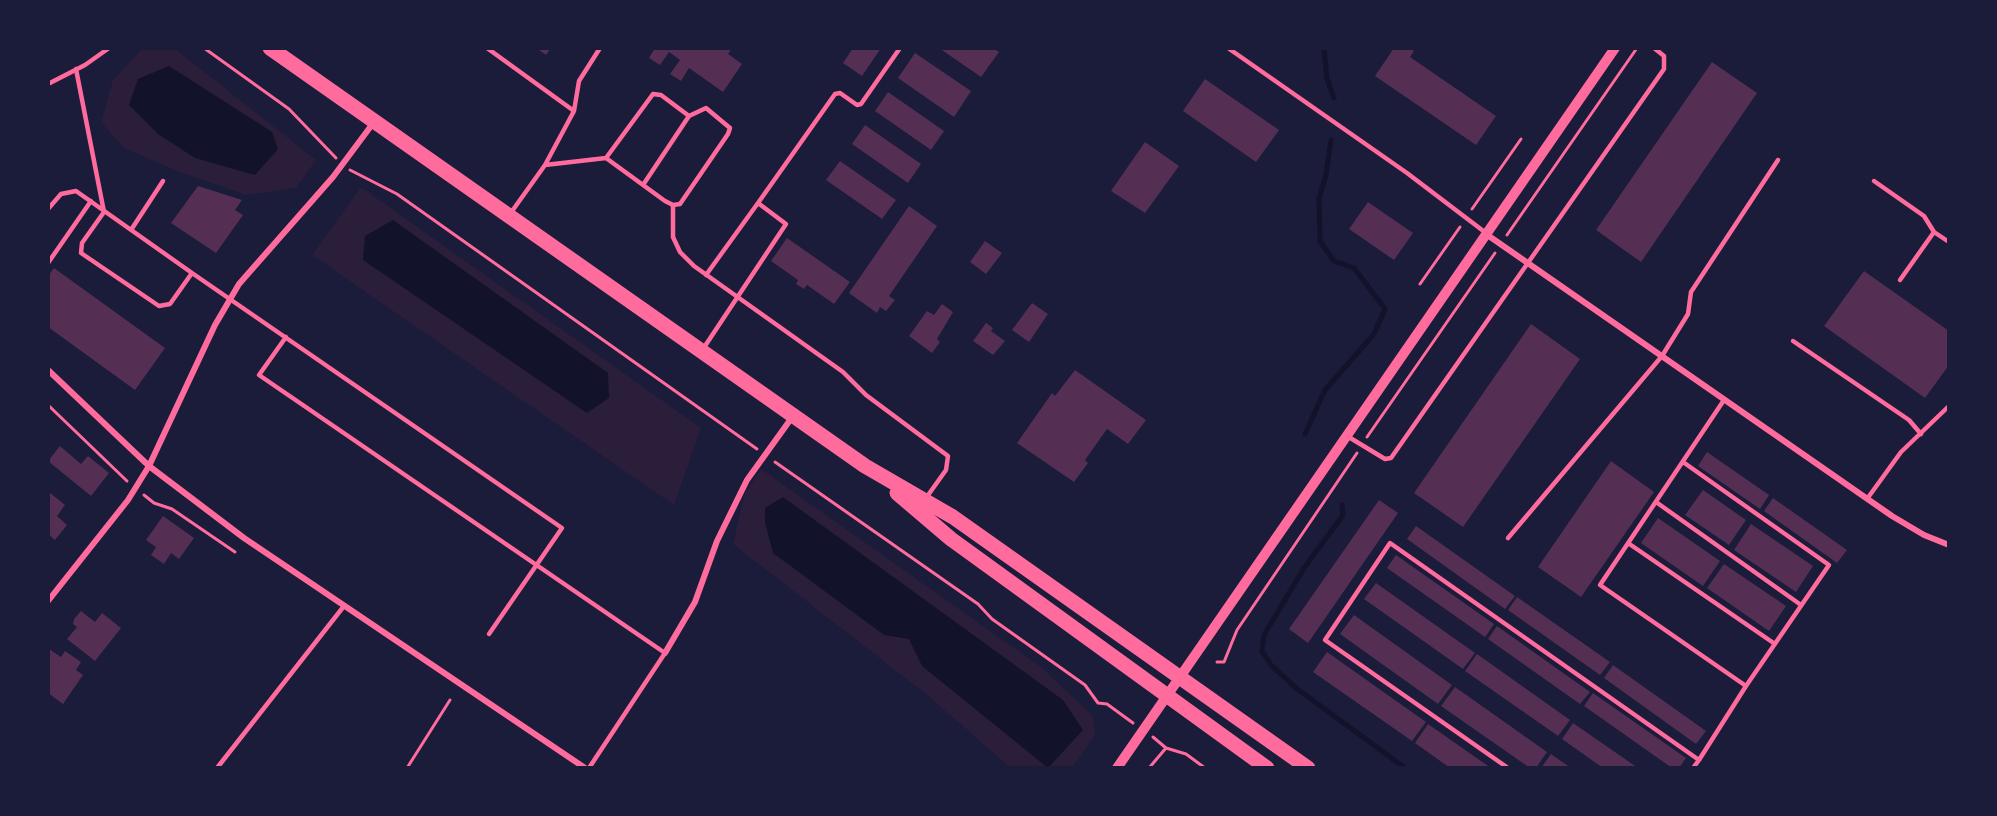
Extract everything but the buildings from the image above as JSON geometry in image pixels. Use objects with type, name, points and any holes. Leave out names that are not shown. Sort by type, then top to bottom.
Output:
[{"type":"main road","points":[[270,48],[865,466],[953,517],[1308,768]]},
{"type":"main road","points":[[865,466],[951,539],[1267,768]]},
{"type":"street","points":[[1117,768],[1181,679],[1615,48]]},
{"type":"street","points":[[48,601],[128,500],[149,466],[162,444],[215,325],[231,299],[260,258],[342,166],[375,122]]},
{"type":"street","points":[[1486,233],[1867,499],[1924,535],[1949,545]]},
{"type":"street","points":[[48,370],[149,466],[244,538],[585,768]]},
{"type":"street","points":[[665,653],[695,602],[717,541],[747,480],[793,416]]},
{"type":"lane","points":[[48,84],[109,48]]},
{"type":"lane","points":[[488,48],[574,111]]},
{"type":"lane","points":[[509,216],[545,165],[574,111],[579,81],[600,48]]},
{"type":"lane","points":[[706,275],[835,94],[840,93],[857,105],[861,104],[900,48]]},
{"type":"lane","points":[[1228,48],[1407,173],[1486,233]]},
{"type":"lane","points":[[1347,436],[1385,459],[1391,458],[1664,69],[1664,56],[1654,48]]},
{"type":"lane","points":[[76,69],[105,212],[82,243],[81,253],[159,306],[170,304],[192,273]]},
{"type":"lane","points":[[606,158],[652,94],[661,95],[689,116]]},
{"type":"lane","points":[[545,165],[606,158],[643,185],[673,205],[680,204],[730,128],[706,108],[689,116],[643,185]]},
{"type":"lane","points":[[1508,538],[1662,356],[1688,314],[1691,292],[1778,160]]},
{"type":"lane","points":[[1874,181],[1924,216],[1934,232],[1949,242]]},
{"type":"lane","points":[[130,230],[164,182]]},
{"type":"lane","points":[[48,209],[61,194],[76,190],[130,230],[562,528],[489,634]]},
{"type":"lane","points":[[48,264],[91,201]]},
{"type":"lane","points":[[701,351],[786,227],[784,222],[758,203]]},
{"type":"lane","points":[[673,205],[673,237],[680,252],[737,298],[843,372],[866,395],[948,456],[946,470],[924,500]]},
{"type":"lane","points":[[1900,280],[1934,232]]},
{"type":"lane","points":[[286,337],[260,375],[536,567],[665,653],[590,768]]},
{"type":"lane","points":[[1793,341],[1909,420],[1921,434]]},
{"type":"lane","points":[[1724,400],[1600,585],[1746,686]]},
{"type":"lane","points":[[1867,499],[1901,452],[1949,406]]},
{"type":"lane","points":[[1683,462],[1829,565],[1693,768]]},
{"type":"lane","points":[[1656,502],[1801,605]]},
{"type":"lane","points":[[1508,768],[1325,640],[1390,543],[1698,760]]},
{"type":"lane","points":[[1628,543],[1774,644]]},
{"type":"lane","points":[[217,768],[344,606]]},
{"type":"path","points":[[204,48],[290,109],[342,166],[398,194],[978,604],[992,619],[1085,685],[1098,704],[1107,704],[1166,748],[1186,754],[1205,768]]},
{"type":"path","points":[[1217,662],[1224,662],[1237,630],[1637,48]]},
{"type":"path","points":[[407,768],[450,700]]},
{"type":"path","points":[[1149,768],[1166,748]]},
{"type":"shaded area","points":[[143,48],[174,48],[316,160],[296,188],[246,195],[180,172],[124,148],[101,122],[113,80]]},
{"type":"shaded area","points":[[169,66],[272,132],[278,149],[255,175],[195,158],[158,134],[129,105],[138,79]]},
{"type":"shaded area","points":[[361,187],[701,428],[674,505],[312,255]]},
{"type":"shaded area","points":[[393,220],[608,373],[609,398],[587,413],[363,260],[365,236]]},
{"type":"shaded area","points":[[761,469],[1041,667],[1092,715],[1095,735],[1072,768],[1011,768],[927,695],[733,544],[744,495]]},
{"type":"shaded area","points":[[783,497],[1063,700],[1083,730],[1048,768],[922,666],[909,639],[884,635],[773,553],[765,522],[765,508]]},
{"type":"waterway","points":[[1324,48],[1327,79],[1334,98]]},
{"type":"waterway","points":[[1305,434],[1325,390],[1374,334],[1385,309],[1354,268],[1334,261],[1320,241],[1319,198],[1326,175],[1331,140]]},
{"type":"waterway","points":[[1342,505],[1343,515],[1304,568],[1264,635],[1262,651],[1271,665],[1296,688],[1405,768]]}]
